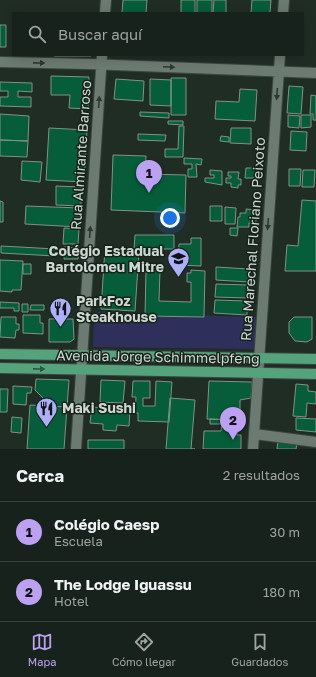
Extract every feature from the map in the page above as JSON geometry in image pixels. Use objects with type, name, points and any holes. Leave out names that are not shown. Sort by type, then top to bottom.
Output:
[{"type":"main road","name":"Avenida Jorge Schimmelpfeng","points":[[0,354],[316,358]]},
{"type":"main road","name":"Avenida Jorge Schimmelpfeng","points":[[0,368],[316,374]]},
{"type":"street","points":[[105,12],[106,0]]},
{"type":"street","points":[[283,12],[284,0]]},
{"type":"street","name":"Rua Marechal Floriano Peixoto","points":[[253,449],[280,56]]},
{"type":"street","points":[[0,62],[102,60],[316,73]]},
{"type":"street","name":"Rua Almirante Barroso","points":[[76,449],[102,60]]},
{"type":"street","points":[[254,434],[316,442]]},
{"type":"shaded area","points":[[94,312],[257,317],[254,349],[93,347]]},
{"type":"building","points":[[123,0],[147,0],[146,12],[122,12]]},
{"type":"building","points":[[181,0],[195,0],[195,12],[181,12]]},
{"type":"building","points":[[197,0],[212,0],[212,12],[197,12]]},
{"type":"building","points":[[214,0],[226,0],[226,12],[213,12]]},
{"type":"building","points":[[252,0],[271,0],[270,12],[251,12]]},
{"type":"building","points":[[0,25],[6,25],[6,47],[0,47]]},
{"type":"building","points":[[51,76],[89,77],[88,109],[69,108],[70,95],[51,95]]},
{"type":"building","points":[[171,78],[186,78],[186,115],[171,115]]},
{"type":"building","points":[[116,79],[144,81],[143,101],[114,99]]},
{"type":"building","points":[[150,79],[171,80],[171,106],[150,105]]},
{"type":"building","points":[[0,82],[32,83],[32,92],[18,91],[18,97],[31,97],[31,107],[0,106],[0,97],[8,97],[8,91],[0,91]]},
{"type":"building","points":[[289,86],[303,87],[301,114],[287,113]]},
{"type":"building","points":[[240,89],[257,90],[255,121],[215,119],[216,101],[239,102]]},
{"type":"building","points":[[311,95],[316,96],[316,120],[313,120],[313,114],[310,114]]},
{"type":"building","points":[[140,112],[169,113],[169,118],[140,116]]},
{"type":"building","points":[[0,114],[29,116],[28,141],[0,140]]},
{"type":"building","points":[[288,115],[300,116],[299,128],[288,127]]},
{"type":"building","points":[[301,115],[311,115],[311,127],[301,128]]},
{"type":"building","points":[[168,121],[183,121],[183,125],[168,124]]},
{"type":"building","points":[[179,126],[184,126],[183,157],[165,157],[165,149],[178,149]]},
{"type":"building","points":[[49,128],[87,130],[84,182],[46,180]]},
{"type":"building","points":[[231,128],[251,128],[251,144],[230,143]]},
{"type":"building","points":[[291,131],[307,132],[306,151],[290,150]]},
{"type":"building","points":[[138,134],[166,135],[165,141],[138,140]]},
{"type":"building","points":[[221,136],[229,137],[229,142],[220,141]]},
{"type":"building","points":[[0,140],[28,141],[27,157],[0,156]]},
{"type":"building","points":[[113,155],[146,156],[145,174],[186,175],[185,213],[111,210]]},
{"type":"building","points":[[184,158],[202,159],[201,165],[196,164],[197,177],[188,177],[188,169],[192,169],[192,164],[184,164]]},
{"type":"building","points":[[22,161],[42,162],[40,182],[21,180]]},
{"type":"building","points":[[246,168],[257,168],[256,178],[245,178]]},
{"type":"building","points":[[289,169],[301,169],[300,186],[289,186]]},
{"type":"building","points":[[210,170],[222,171],[222,185],[205,182],[205,178],[214,178],[214,175],[210,175]]},
{"type":"building","points":[[303,170],[315,170],[314,187],[302,187]]},
{"type":"building","points":[[228,172],[239,172],[238,179],[241,179],[241,185],[238,185],[238,188],[231,187],[231,183],[226,183],[226,178],[231,178],[231,176],[228,176]]},
{"type":"building","points":[[56,186],[81,187],[81,206],[56,205]]},
{"type":"building","points":[[302,200],[316,201],[316,271],[285,271],[287,245],[298,246]]},
{"type":"building","points":[[0,201],[3,202],[3,222],[0,222]]},
{"type":"building","points":[[26,206],[80,208],[79,227],[25,224]]},
{"type":"building","points":[[210,206],[222,206],[222,221],[210,221]]},
{"type":"building","points":[[225,207],[236,208],[235,224],[225,224]]},
{"type":"building","points":[[246,209],[256,210],[256,223],[249,223],[249,227],[237,227],[240,213],[246,213]]},
{"type":"building","points":[[64,228],[79,229],[78,244],[63,244]]},
{"type":"building","points":[[230,228],[238,228],[237,236],[230,235]]},
{"type":"building","points":[[135,235],[174,235],[174,249],[134,249]]},
{"type":"building","points":[[191,238],[201,238],[201,266],[178,265],[179,244],[191,244]]},
{"type":"building","points":[[1,246],[56,249],[55,256],[1,253]]},
{"type":"building","points":[[64,247],[79,248],[78,259],[64,259]]},
{"type":"building","points":[[105,249],[139,252],[135,311],[101,309]]},
{"type":"building","points":[[0,260],[23,261],[21,290],[12,290],[12,292],[0,291]]},
{"type":"building","points":[[23,264],[31,264],[31,274],[23,274]]},
{"type":"building","points":[[216,267],[249,269],[249,282],[216,280]]},
{"type":"building","points":[[146,270],[160,270],[159,301],[191,302],[191,282],[187,282],[187,273],[191,273],[191,270],[205,271],[204,317],[145,316]]},
{"type":"building","points":[[216,284],[249,285],[248,298],[215,297]]},
{"type":"building","points":[[215,300],[247,301],[247,315],[214,313]]},
{"type":"building","points":[[0,302],[19,303],[19,311],[14,311],[14,308],[0,308]]},
{"type":"building","points":[[22,304],[28,304],[28,312],[22,312]]},
{"type":"building","points":[[31,305],[44,305],[44,310],[30,310]]},
{"type":"building","points":[[23,315],[40,315],[40,323],[43,323],[43,334],[23,333]]},
{"type":"building","points":[[1,317],[16,317],[16,324],[19,324],[19,330],[16,330],[15,338],[0,337]]},
{"type":"building","points":[[294,317],[312,317],[312,339],[307,342],[295,341],[289,333],[289,322]]},
{"type":"building","name":"ParkFoz Steakhouse","points":[[49,319],[73,319],[74,339],[70,342],[49,342]]},
{"type":"building","points":[[36,379],[69,380],[67,407],[51,406],[35,390]]},
{"type":"building","points":[[101,380],[125,381],[123,403],[100,402]]},
{"type":"building","points":[[133,381],[150,381],[150,398],[143,398],[143,406],[155,406],[156,381],[172,382],[169,422],[138,421],[138,413],[135,413],[136,397],[132,397]]},
{"type":"building","points":[[209,381],[252,382],[251,398],[240,400],[240,420],[207,419]]},
{"type":"building","points":[[296,384],[308,385],[308,391],[316,392],[316,404],[307,403],[306,417],[293,416]]},
{"type":"building","points":[[13,386],[32,387],[31,393],[27,393],[26,405],[13,404]]},
{"type":"building","points":[[0,389],[8,389],[7,412],[0,412]]},
{"type":"building","points":[[170,398],[195,400],[191,449],[166,449]]},
{"type":"building","name":"Maki Sushi","points":[[30,405],[67,407],[64,449],[27,449]]},
{"type":"building","points":[[92,407],[130,410],[129,426],[117,425],[116,431],[103,430],[103,424],[90,423]]},
{"type":"building","points":[[12,417],[22,418],[21,433],[11,432]]},
{"type":"building","points":[[296,418],[316,419],[316,432],[296,430]]},
{"type":"building","points":[[210,419],[237,420],[237,435],[241,435],[241,449],[203,449],[204,431],[221,431],[222,424],[210,424]]},
{"type":"building","points":[[88,440],[124,440],[124,449],[88,449]]},
{"type":"building","points":[[278,441],[297,443],[296,449],[277,449]]},
{"type":"place","name":"Colégio Caesp","points":[[149,193]]},
{"type":"place","name":"Colégio Estadual Bartolomeu Mitre","points":[[179,278]]},
{"type":"place","name":"ParkFoz Steakhouse","points":[[61,328]]},
{"type":"place","name":"Maki Sushi","points":[[47,428]]},
{"type":"place","name":"The Lodge Iguassu","points":[[233,440]]}]
